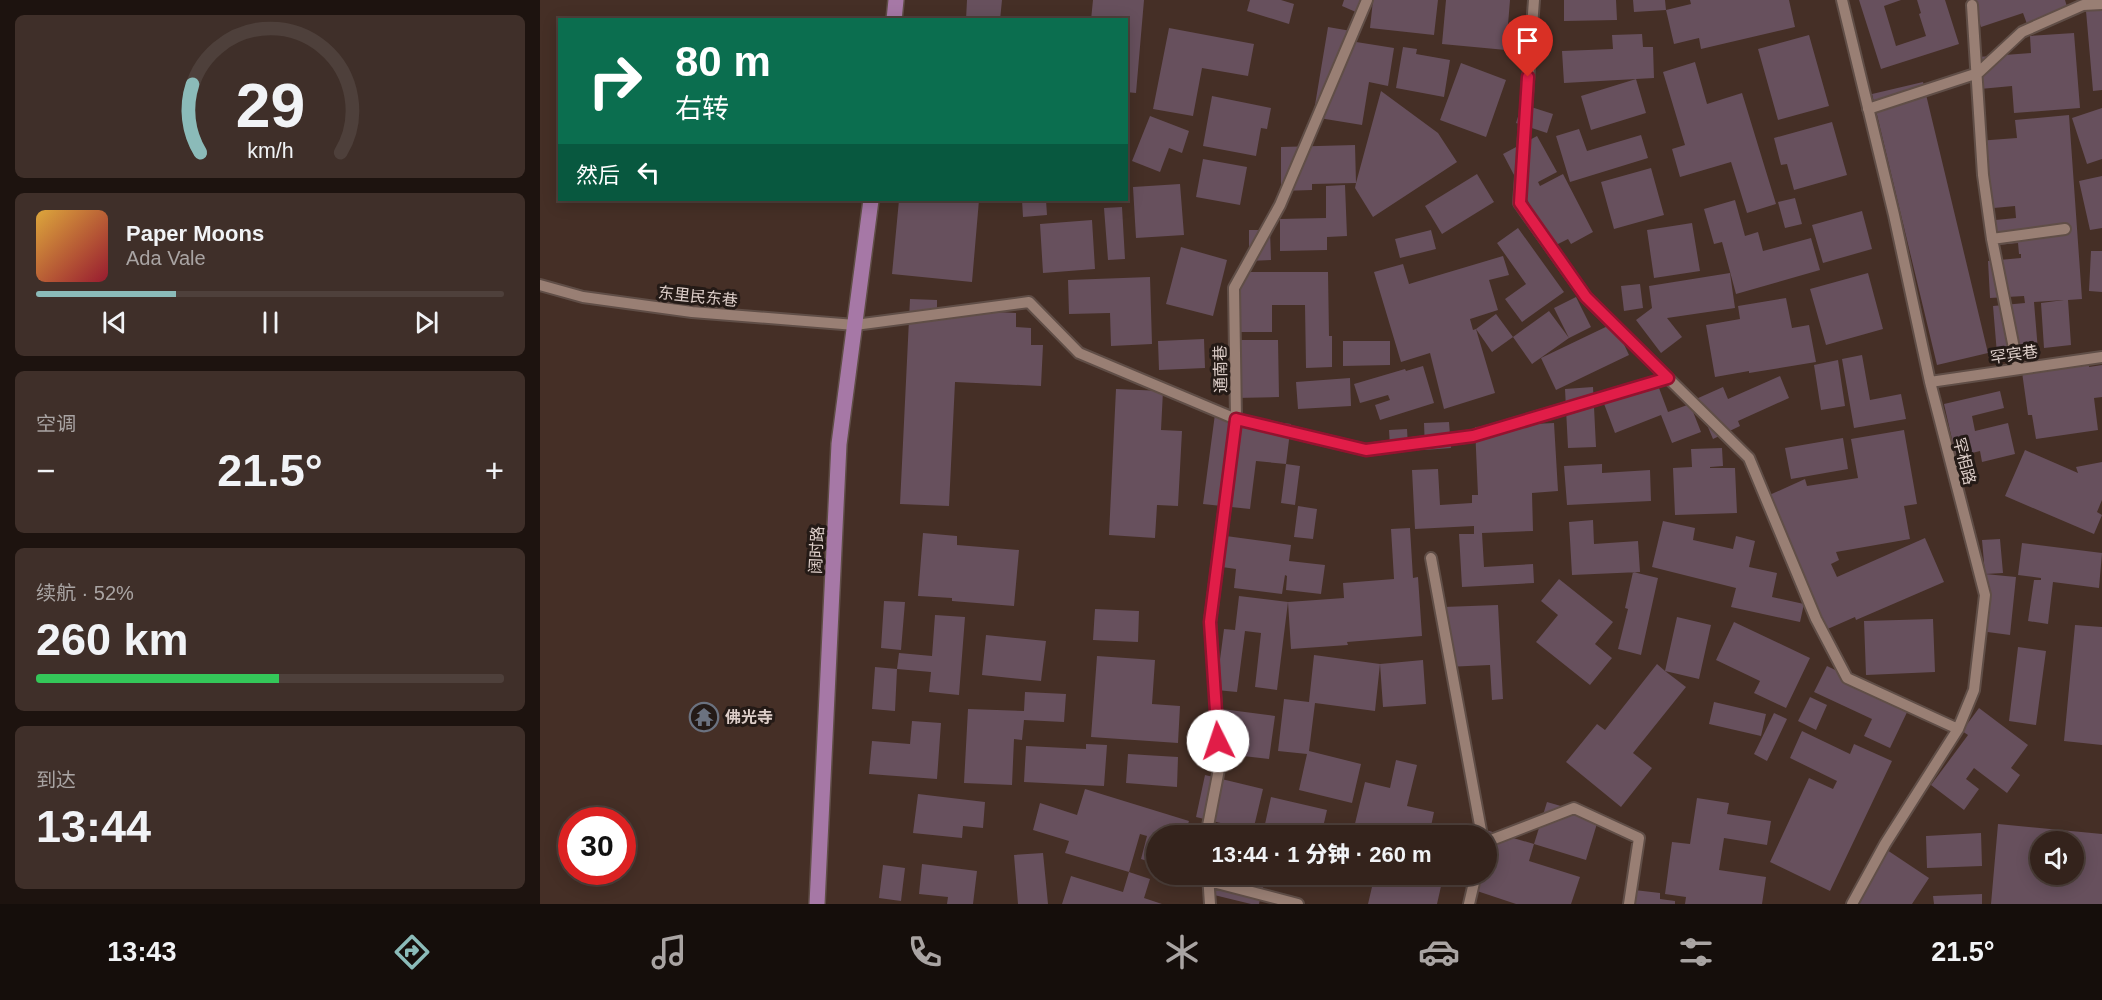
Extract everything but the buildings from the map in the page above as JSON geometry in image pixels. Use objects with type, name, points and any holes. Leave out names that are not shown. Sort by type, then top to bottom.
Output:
[{"type":"main road","points":[[894,18],[896,0]]},
{"type":"main road","name":"阔时路","points":[[817,904],[839,444],[871,201]]},
{"type":"street","name":"通南巷","points":[[1208,825],[1220,764],[1210,622],[1236,419],[1234,288],[1280,205],[1367,0]]},
{"type":"street","points":[[1533,0],[1520,203],[1586,297],[1749,458],[1816,619],[1847,678],[1958,729]]},
{"type":"street","name":"罕相路","points":[[1841,2],[1894,215],[1929,382],[1985,595],[1974,690],[1958,729],[1885,844],[1852,904]]},
{"type":"street","points":[[1868,109],[1978,73],[2022,32],[2083,5],[2102,4]]},
{"type":"street","points":[[1972,5],[1983,175],[1992,239],[2018,368]]},
{"type":"street","points":[[1992,239],[2065,229]]},
{"type":"street","name":"东里民东巷","points":[[540,285],[583,297],[692,312],[855,325],[1029,302],[1078,353],[1236,419]]},
{"type":"street","name":"罕宾巷","points":[[1929,382],[2102,357]]},
{"type":"street","points":[[1236,419],[1366,450],[1473,436],[1668,378]]},
{"type":"street","points":[[1431,558],[1480,825]]},
{"type":"street","points":[[1497,838],[1574,808],[1639,838],[1629,904]]},
{"type":"street","points":[[1209,885],[1210,904]]},
{"type":"street","points":[[1232,885],[1298,904]]},
{"type":"street","points":[[1469,904],[1473,885]]},
{"type":"place","name":"佛光寺","points":[[704,717]]},
{"type":"route","points":[[1218,741],[1210,622],[1236,419],[1366,450],[1473,436],[1668,378],[1586,297],[1520,203],[1528,77]]}]
